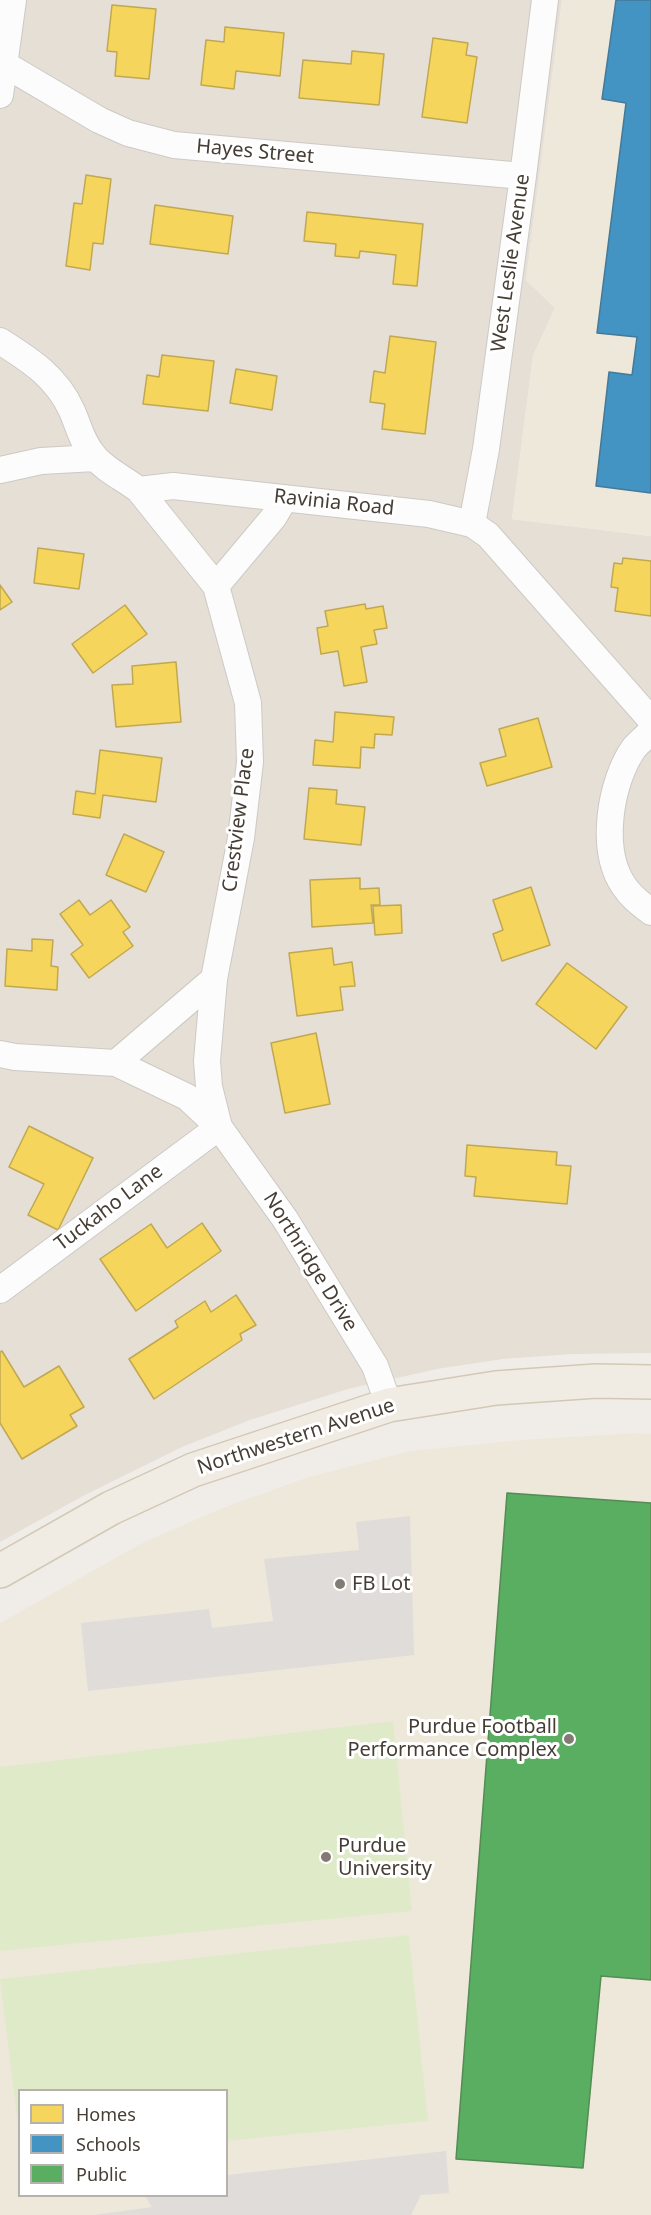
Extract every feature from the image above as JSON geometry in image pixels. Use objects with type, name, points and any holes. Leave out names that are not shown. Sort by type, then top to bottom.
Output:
[{"type":"main road","name":"Northwestern Avenue","points":[[0,1571],[111,1508],[193,1470],[389,1405],[496,1388],[596,1382],[651,1382]]},
{"type":"street","points":[[0,95],[13,0]]},
{"type":"street","name":"West Leslie Avenue","points":[[472,524],[486,449],[545,0]]},
{"type":"street","name":"Hayes Street","points":[[4,64],[99,120],[128,133],[174,145],[523,176]]},
{"type":"street","points":[[0,341],[37,364],[57,384],[71,409],[83,441],[95,458],[139,490]]},
{"type":"street","points":[[0,470],[41,461],[95,458]]},
{"type":"street","name":"Ravinia Road","points":[[139,490],[173,486],[429,514],[472,524],[488,535],[651,720]]},
{"type":"street","name":"Crestview Place","points":[[139,490],[216,586],[248,703],[250,762],[241,838],[214,979]]},
{"type":"street","points":[[216,586],[273,518],[285,498]]},
{"type":"street","points":[[651,731],[634,748],[616,786],[611,814],[610,849],[623,885],[651,912]]},
{"type":"street","points":[[116,1063],[214,979]]},
{"type":"street","name":"Northridge Drive","points":[[214,979],[207,1061],[209,1087],[219,1127]]},
{"type":"street","name":"Northridge Drive","points":[[0,1054],[15,1057],[116,1063],[187,1097],[219,1127],[285,1219],[375,1366],[389,1405]]},
{"type":"street","name":"Tuckaho Lane","points":[[0,1290],[219,1127]]},
{"type":"shaded area","points":[[0,0],[562,0],[526,280],[555,308],[533,356],[512,519],[651,536],[651,1353],[573,1354],[503,1359],[437,1369],[348,1389],[250,1420],[182,1447],[83,1496],[0,1542]]},
{"type":"shaded area","points":[[562,0],[651,0],[651,536],[512,519],[533,356],[555,308],[526,280]]},
{"type":"shaded area","name":"Purdue University","points":[[651,1434],[651,2215],[0,2215],[0,1623],[144,1542],[225,1507],[309,1477],[410,1451],[521,1440]]},
{"type":"shaded area","name":"FB Lot","points":[[410,1516],[414,1655],[88,1691],[81,1623],[209,1609],[212,1628],[273,1621],[264,1559],[359,1550],[356,1522]]},
{"type":"shaded area","points":[[446,2151],[449,2193],[421,2195],[411,2215],[94,2215],[152,2207],[146,2197],[228,2197],[228,2175]]},
{"type":"green space","points":[[393,1721],[412,1911],[0,1951],[0,1767]]},
{"type":"green space","points":[[409,1935],[428,2121],[228,2141],[228,2089],[18,2089],[18,2127],[0,1979]]},
{"type":"building: Homes","points":[[112,5],[156,9],[149,79],[115,76],[117,52],[107,51]]},
{"type":"building: Homes","points":[[225,27],[284,33],[280,76],[236,71],[234,89],[201,85],[206,40],[224,42]]},
{"type":"building: Homes","points":[[433,38],[468,43],[466,55],[477,57],[467,123],[422,117]]},
{"type":"building: Homes","points":[[352,51],[384,54],[379,105],[299,98],[303,60],[351,64]]},
{"type":"building: Homes","points":[[86,175],[111,179],[103,244],[93,243],[90,270],[66,266],[74,203],[82,204]]},
{"type":"building: Homes","points":[[155,205],[233,216],[228,254],[150,244]]},
{"type":"building: Homes","points":[[307,212],[423,224],[417,286],[393,284],[396,255],[360,251],[359,258],[335,256],[336,244],[304,241]]},
{"type":"building: Homes","points":[[390,336],[436,342],[425,434],[382,429],[385,404],[370,402],[374,371],[385,373]]},
{"type":"building: Homes","points":[[162,355],[214,361],[208,411],[143,404],[147,375],[159,377]]},
{"type":"building: Homes","points":[[236,369],[277,376],[272,410],[230,403]]},
{"type":"building: Homes","points":[[38,548],[84,554],[79,589],[34,583]]},
{"type":"building: Homes","points":[[623,558],[651,561],[651,616],[615,611],[618,588],[611,587],[614,563],[622,564]]},
{"type":"building: Homes","points":[[0,585],[12,602],[0,610]]},
{"type":"building: Homes","points":[[365,604],[366,609],[383,606],[387,628],[374,630],[377,644],[361,647],[367,682],[344,686],[338,651],[321,654],[317,628],[328,626],[325,611]]},
{"type":"building: Homes","points":[[125,605],[147,634],[93,673],[72,644]]},
{"type":"building: Homes","points":[[176,662],[181,722],[116,727],[112,685],[133,684],[132,666]]},
{"type":"building: Homes","points":[[335,712],[394,717],[392,735],[375,734],[374,748],[361,747],[360,768],[313,765],[315,740],[333,742]]},
{"type":"building: Homes","points":[[538,718],[552,767],[487,786],[480,763],[506,756],[499,729]]},
{"type":"building: Homes","points":[[100,750],[162,758],[156,802],[103,795],[100,818],[73,814],[76,791],[95,794]]},
{"type":"building: Homes","points":[[309,788],[337,790],[336,804],[365,807],[361,845],[304,839]]},
{"type":"building: Homes","points":[[124,834],[164,852],[146,892],[106,875]]},
{"type":"building: Homes","points":[[360,878],[360,889],[379,888],[380,905],[371,905],[373,923],[312,927],[310,880]]},
{"type":"building: Homes","points":[[531,887],[550,945],[502,961],[493,934],[503,930],[493,900]]},
{"type":"building: Homes","points":[[79,900],[90,915],[111,900],[130,927],[123,932],[133,946],[89,978],[71,954],[83,945],[60,914]]},
{"type":"building: Homes","points":[[401,905],[402,933],[375,935],[373,906]]},
{"type":"building: Homes","points":[[32,939],[53,940],[51,966],[58,967],[57,990],[5,986],[7,949],[32,951]]},
{"type":"building: Homes","points":[[332,948],[334,965],[352,962],[355,986],[340,987],[343,1010],[297,1016],[289,953]]},
{"type":"building: Homes","points":[[567,963],[627,1007],[596,1049],[536,1004]]},
{"type":"building: Homes","points":[[316,1033],[330,1104],[285,1113],[271,1043]]},
{"type":"building: Homes","points":[[29,1126],[93,1158],[58,1230],[28,1215],[44,1184],[9,1167]]},
{"type":"building: Homes","points":[[467,1145],[557,1152],[556,1165],[571,1166],[567,1204],[474,1196],[476,1177],[465,1176]]},
{"type":"building: Homes","points":[[202,1223],[221,1251],[136,1311],[100,1259],[151,1224],[167,1248]]},
{"type":"building: Homes","points":[[236,1295],[256,1325],[240,1334],[242,1340],[154,1399],[129,1359],[178,1327],[175,1321],[205,1301],[211,1312]]},
{"type":"building: Homes","points":[[2,1351],[24,1387],[59,1366],[84,1407],[70,1415],[77,1426],[22,1459],[0,1423],[0,1352]]},
{"type":"building: Schools","points":[[616,0],[651,0],[651,493],[596,486],[609,372],[632,375],[637,337],[597,333],[626,103],[602,99]]},
{"type":"building: Public","name":"Purdue Football Performance Complex","points":[[507,1493],[651,1503],[651,1980],[601,1976],[583,2168],[456,2159]]},
{"type":"place","name":"FB Lot","points":[[340,1584]]},
{"type":"place","name":"Purdue Football Performance Complex","points":[[569,1739]]},
{"type":"place","name":"Purdue University","points":[[326,1857]]}]
